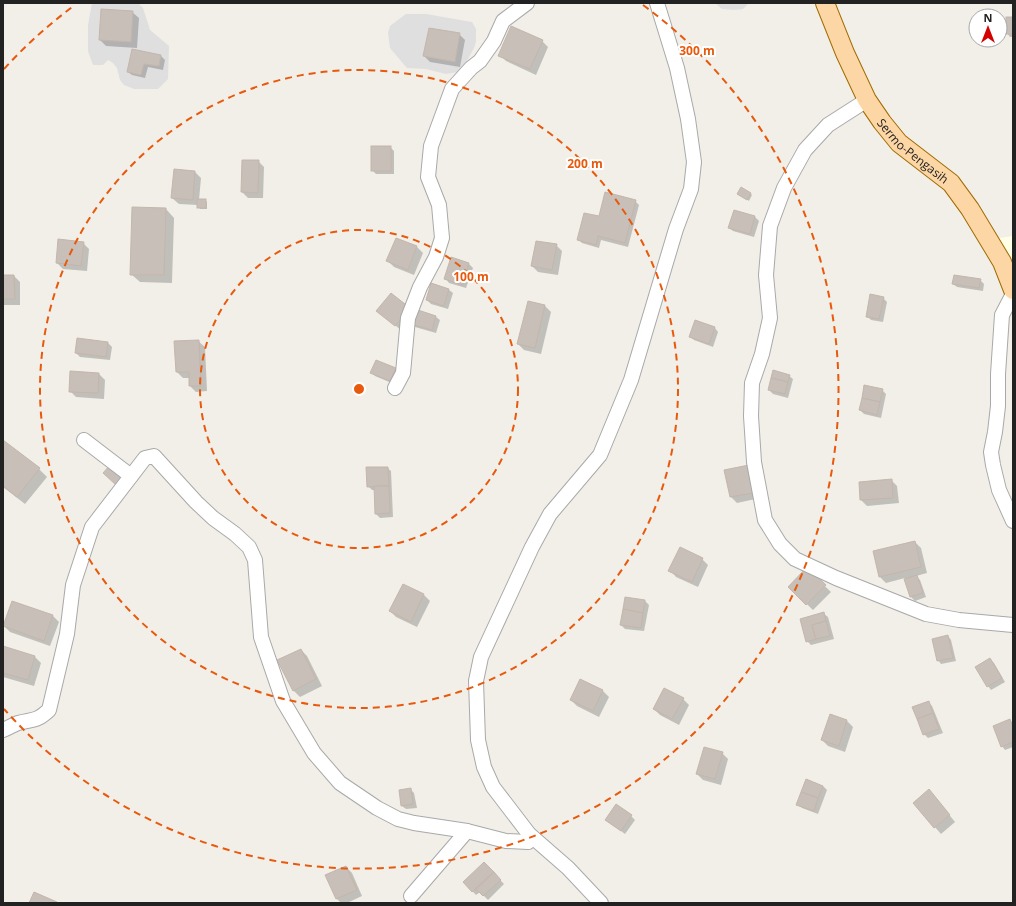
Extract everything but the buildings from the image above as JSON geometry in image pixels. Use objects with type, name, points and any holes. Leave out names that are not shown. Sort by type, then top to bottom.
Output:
[{"type":"main road","name":"Sermo-Pengasih","points":[[825,3],[845,53],[867,100],[899,143],[951,183],[970,209],[1002,262],[1013,290]]},
{"type":"street","points":[[395,388],[403,373],[408,318],[420,287],[436,257],[442,238],[439,205],[428,176],[430,146],[452,89],[471,68],[480,61],[494,41],[504,21],[527,3]]},
{"type":"street","points":[[601,903],[568,868],[529,834],[493,787],[484,767],[478,740],[476,680],[481,657],[532,547],[550,514],[600,455],[631,380],[676,229],[691,189],[694,162],[688,119],[678,68],[657,3]]},
{"type":"street","points":[[867,100],[828,124],[805,150],[784,188],[770,226],[766,275],[770,318],[762,354],[752,384],[751,416],[754,462],[765,520],[780,544],[795,559],[836,578],[926,614],[959,620],[1013,625]]},
{"type":"street","points":[[1013,294],[1002,316],[996,432],[991,452],[999,490],[1013,521]]},
{"type":"street","points":[[84,440],[131,476]]},
{"type":"street","points":[[3,730],[18,723],[32,721],[42,717],[49,710],[67,634],[73,585],[92,527],[145,458],[154,456],[209,514],[249,547],[255,560],[261,637],[283,701],[314,753],[340,784],[377,808],[398,818],[414,823],[467,831],[506,841],[528,842],[530,839],[529,834]]},
{"type":"street","points":[[411,896],[467,831]]},
{"type":"shaded area","points":[[92,3],[138,3],[143,8],[150,30],[169,46],[168,79],[158,89],[134,89],[124,85],[120,80],[117,68],[108,60],[103,65],[93,65],[88,51],[88,25]]},
{"type":"shaded area","points":[[715,3],[749,3],[743,9],[734,10],[722,9]]},
{"type":"shaded area","points":[[406,14],[426,14],[472,22],[476,29],[476,42],[463,68],[465,71],[446,74],[426,69],[407,68],[390,48],[388,33],[390,26]]},
{"type":"shaded area","points":[[1013,236],[1013,278],[993,239]]}]
